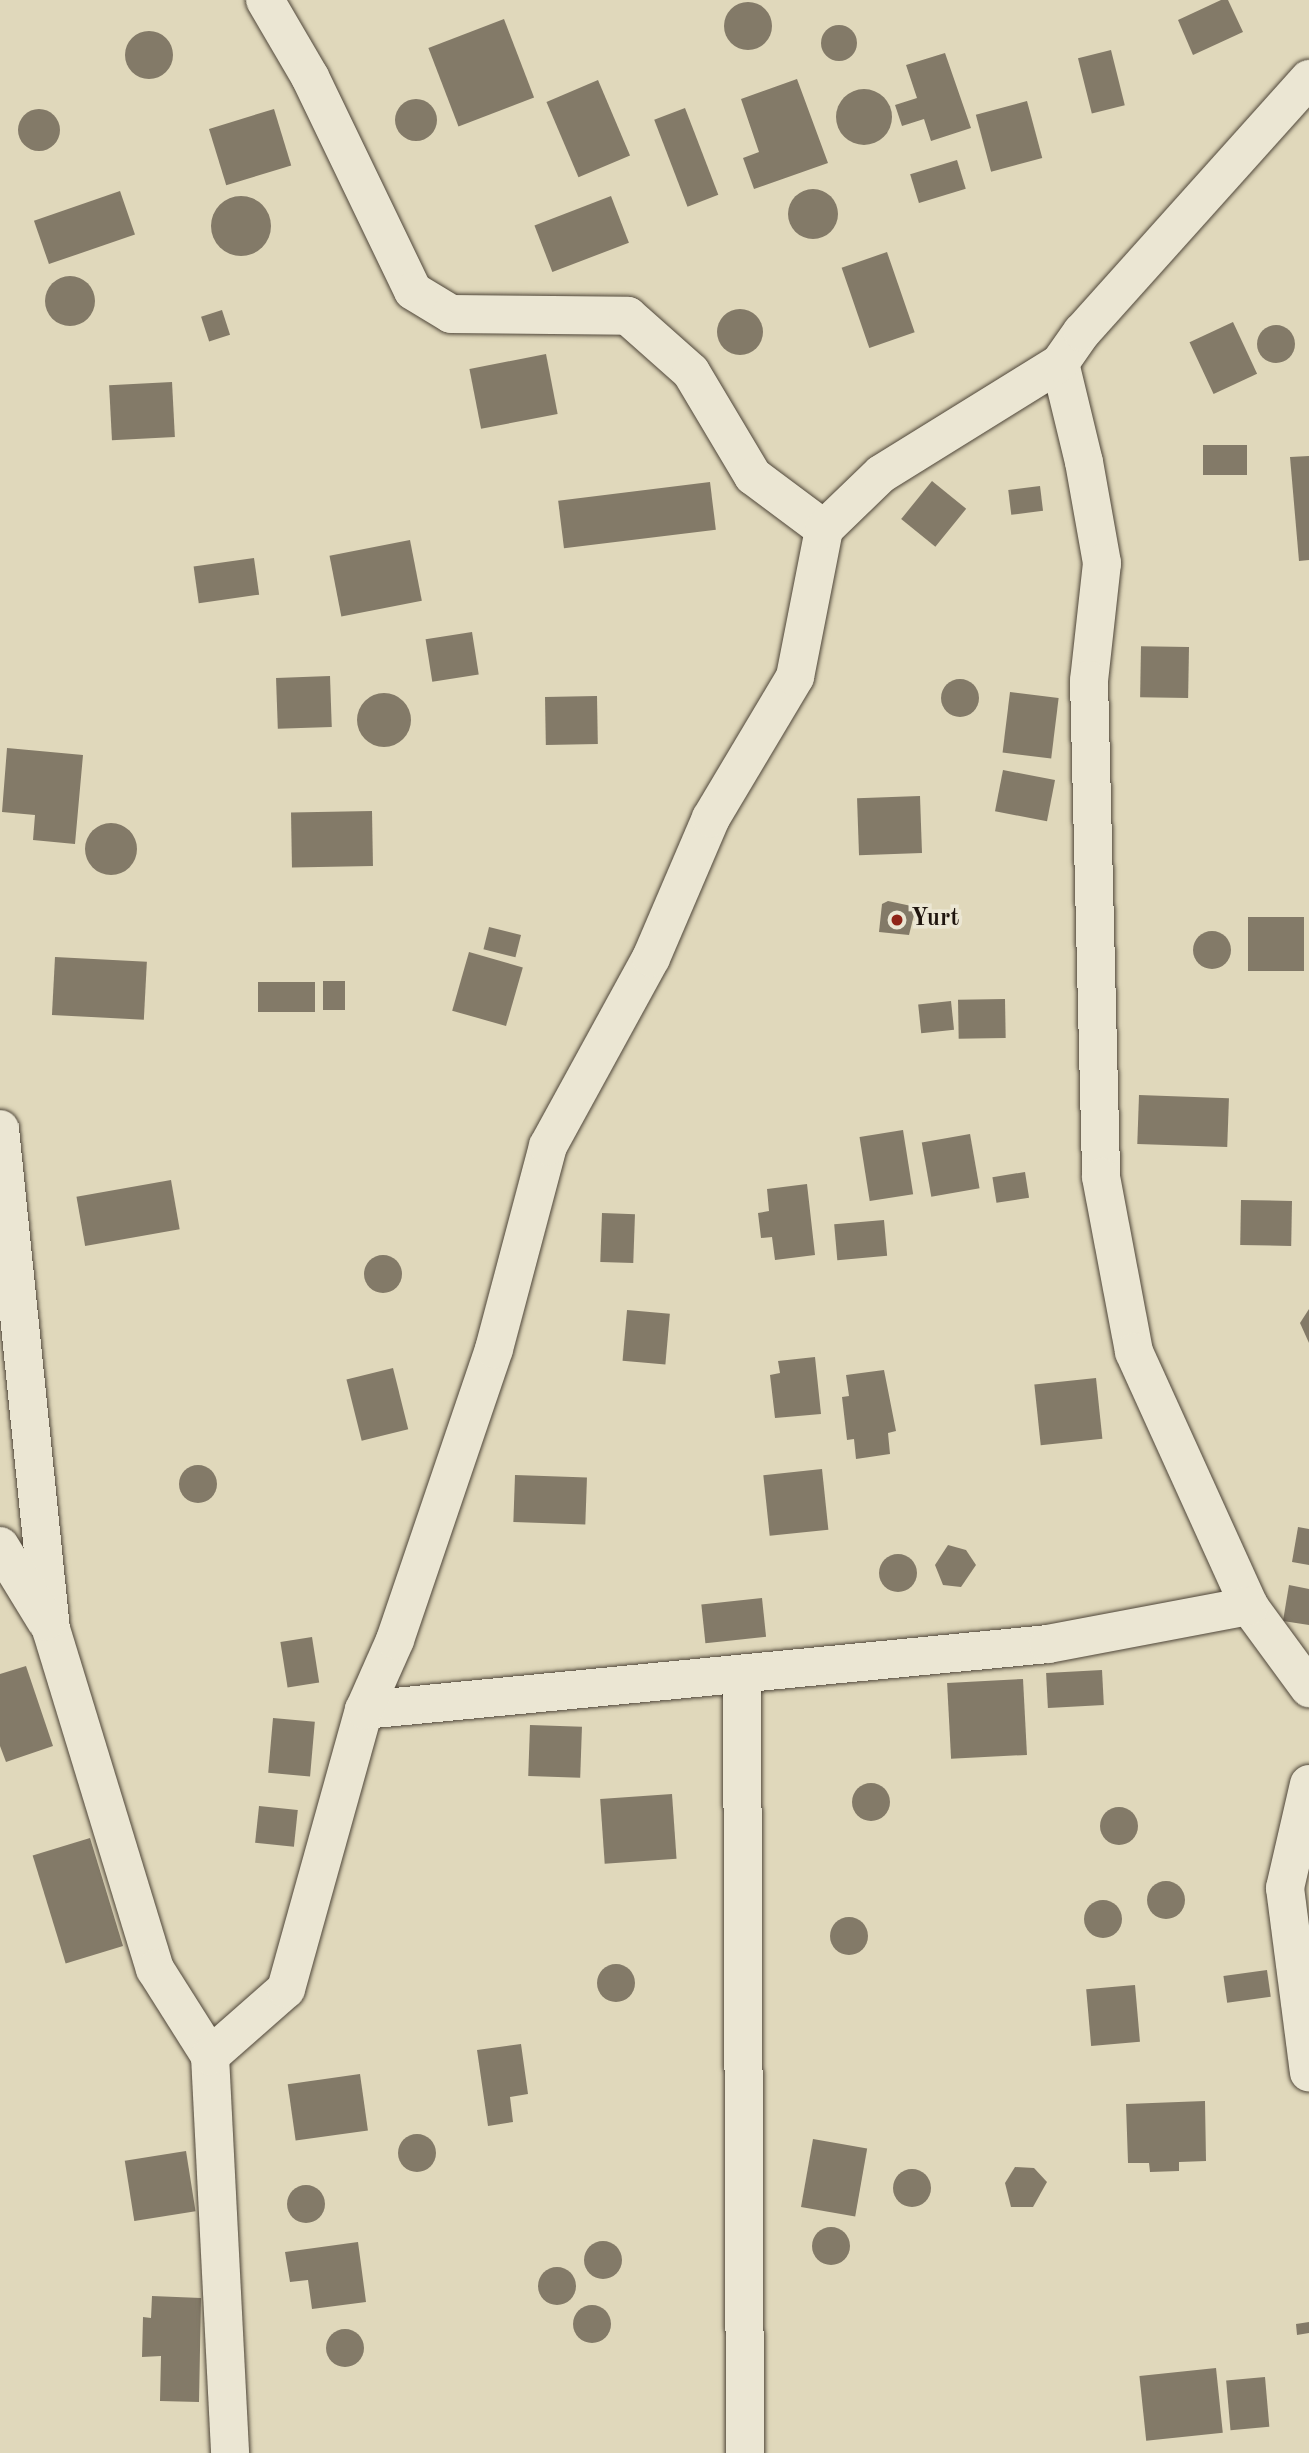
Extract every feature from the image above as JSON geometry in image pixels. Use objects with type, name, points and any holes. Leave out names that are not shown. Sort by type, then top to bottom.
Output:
[{"type":"street","points":[[265,0],[310,77],[413,291],[451,314],[628,316],[691,372],[753,476],[824,529]]},
{"type":"street","points":[[210,2056],[286,1989],[364,1710],[395,1640],[494,1349],[548,1146],[651,958],[711,818],[795,677],[824,529],[881,474],[1060,363],[1082,332],[1309,79]]},
{"type":"street","points":[[1060,363],[1084,462],[1102,563],[1089,680],[1101,1177],[1134,1352],[1249,1606],[1309,1688]]},
{"type":"street","points":[[0,1129],[51,1629],[155,1969],[210,2056],[230,2453]]},
{"type":"street","points":[[0,1546],[51,1629]]},
{"type":"street","points":[[364,1710],[1048,1644],[1249,1606]]},
{"type":"street","points":[[742,1675],[745,2453]]},
{"type":"street","points":[[1309,1784],[1285,1888],[1309,2072]]},
{"type":"building","points":[[1221,0],[1228,0],[1243,32],[1193,55],[1178,20]]},
{"type":"building","points":[[748,2],[765,9],[772,26],[765,43],[748,50],[731,43],[724,26],[731,9]]},
{"type":"building","points":[[504,19],[534,97],[458,126],[428,48]]},
{"type":"building","points":[[839,25],[852,30],[857,43],[852,56],[839,61],[826,56],[821,43],[826,30]]},
{"type":"building","points":[[149,31],[166,38],[173,55],[166,72],[149,79],[132,72],[125,55],[132,38]]},
{"type":"building","points":[[1111,50],[1125,105],[1092,114],[1078,58]]},
{"type":"building","points":[[945,53],[971,128],[931,141],[924,119],[902,126],[895,105],[917,98],[906,65]]},
{"type":"building","points":[[797,79],[828,163],[754,189],[743,158],[759,152],[741,99]]},
{"type":"building","points":[[598,80],[630,155],[578,177],[546,102]]},
{"type":"building","points":[[864,89],[879,94],[887,102],[892,117],[887,132],[879,140],[864,145],[849,140],[841,132],[836,117],[841,102],[849,94]]},
{"type":"building","points":[[416,99],[431,105],[437,120],[431,135],[416,141],[401,135],[395,120],[401,105]]},
{"type":"building","points":[[1027,101],[1042,158],[991,172],[976,115]]},
{"type":"building","points":[[685,108],[718,195],[688,207],[654,120]]},
{"type":"building","points":[[39,109],[54,115],[60,130],[54,145],[39,151],[24,145],[18,130],[24,115]]},
{"type":"building","points":[[274,109],[291,165],[226,185],[209,129]]},
{"type":"building","points":[[957,160],[966,189],[919,203],[910,174]]},
{"type":"building","points":[[813,189],[831,196],[838,214],[831,232],[813,239],[795,232],[788,214],[795,196]]},
{"type":"building","points":[[120,191],[135,234],[49,264],[34,221]]},
{"type":"building","points":[[241,196],[258,201],[266,209],[271,226],[266,243],[258,251],[241,256],[224,251],[216,243],[211,226],[216,209],[224,201]]},
{"type":"building","points":[[611,196],[629,243],[552,272],[534,225]]},
{"type":"building","points":[[887,252],[915,332],[869,348],[842,268]]},
{"type":"building","points":[[70,276],[88,283],[95,301],[88,319],[70,326],[52,319],[45,301],[52,283]]},
{"type":"building","points":[[740,309],[756,316],[763,332],[756,348],[740,355],[724,348],[717,332],[724,316]]},
{"type":"building","points":[[222,310],[230,335],[209,342],[201,317]]},
{"type":"building","points":[[1233,322],[1257,374],[1214,394],[1189,342]]},
{"type":"building","points":[[1276,325],[1289,331],[1295,344],[1289,357],[1276,363],[1263,357],[1257,344],[1263,331]]},
{"type":"building","points":[[546,354],[558,414],[481,429],[469,369]]},
{"type":"building","points":[[172,382],[175,437],[112,440],[109,385]]},
{"type":"building","points":[[1203,445],[1247,445],[1247,475],[1203,475]]},
{"type":"building","points":[[1309,456],[1309,560],[1299,561],[1290,457]]},
{"type":"building","points":[[932,481],[966,509],[935,547],[901,519]]},
{"type":"building","points":[[710,482],[716,530],[564,548],[558,501]]},
{"type":"building","points":[[1040,486],[1043,511],[1011,515],[1008,490]]},
{"type":"building","points":[[410,540],[422,601],[341,617],[330,556]]},
{"type":"building","points":[[254,558],[259,595],[199,603],[194,566]]},
{"type":"building","points":[[472,632],[479,674],[432,682],[426,639]]},
{"type":"building","points":[[1141,646],[1189,647],[1188,698],[1140,697]]},
{"type":"building","points":[[330,676],[332,727],[278,729],[276,678]]},
{"type":"building","points":[[960,679],[973,685],[979,698],[973,711],[960,717],[947,711],[941,698],[947,685]]},
{"type":"building","points":[[1010,692],[1059,698],[1051,759],[1003,753]]},
{"type":"building","points":[[384,693],[403,701],[411,720],[403,739],[384,747],[365,739],[357,720],[365,701]]},
{"type":"building","points":[[597,696],[598,744],[546,745],[545,697]]},
{"type":"building","points":[[7,748],[83,755],[75,844],[33,840],[35,815],[2,812]]},
{"type":"building","points":[[1003,770],[1055,780],[1047,821],[995,811]]},
{"type":"building","points":[[920,796],[922,853],[859,855],[857,798]]},
{"type":"building","points":[[372,811],[373,866],[292,867],[291,812]]},
{"type":"building","points":[[111,823],[121,825],[129,831],[135,839],[135,859],[129,867],[121,873],[111,875],[101,873],[93,867],[87,859],[85,849],[87,839],[93,831],[101,825]]},
{"type":"building","name":"Yurt","points":[[888,901],[916,907],[909,935],[879,932],[882,904]]},
{"type":"building","points":[[1248,917],[1304,917],[1304,971],[1248,971]]},
{"type":"building","points":[[489,927],[521,935],[515,957],[483,949]]},
{"type":"building","points":[[1212,931],[1225,937],[1231,950],[1225,963],[1212,969],[1199,963],[1193,950],[1199,937]]},
{"type":"building","points":[[469,952],[523,967],[506,1026],[452,1011]]},
{"type":"building","points":[[55,957],[147,962],[144,1020],[52,1015]]},
{"type":"building","points":[[323,981],[345,981],[345,1010],[323,1010]]},
{"type":"building","points":[[258,982],[315,982],[315,1012],[258,1012]]},
{"type":"building","points":[[1005,999],[1006,1038],[959,1039],[958,1000]]},
{"type":"building","points":[[951,1001],[954,1030],[921,1033],[918,1004]]},
{"type":"building","points":[[1139,1095],[1229,1098],[1227,1147],[1137,1144]]},
{"type":"building","points":[[903,1130],[913,1194],[870,1201],[860,1137]]},
{"type":"building","points":[[970,1134],[980,1188],[931,1197],[922,1143]]},
{"type":"building","points":[[1025,1172],[1029,1198],[996,1203],[992,1177]]},
{"type":"building","points":[[171,1180],[180,1229],[85,1246],[76,1197]]},
{"type":"building","points":[[807,1184],[815,1255],[775,1260],[772,1237],[761,1238],[758,1213],[769,1211],[767,1189]]},
{"type":"building","points":[[1241,1200],[1292,1201],[1291,1246],[1240,1245]]},
{"type":"building","points":[[602,1213],[635,1214],[633,1263],[600,1262]]},
{"type":"building","points":[[884,1220],[887,1256],[837,1260],[834,1224]]},
{"type":"building","points":[[383,1255],[396,1261],[402,1274],[396,1287],[383,1293],[370,1287],[364,1274],[370,1261]]},
{"type":"building","points":[[1309,1309],[1309,1343],[1300,1323]]},
{"type":"building","points":[[627,1310],[670,1314],[665,1365],[623,1361]]},
{"type":"building","points":[[815,1357],[821,1414],[775,1418],[770,1375],[780,1373],[778,1361]]},
{"type":"building","points":[[393,1368],[408,1429],[362,1441],[346,1380]]},
{"type":"building","points":[[884,1370],[896,1431],[888,1433],[890,1454],[856,1459],[854,1439],[847,1440],[842,1397],[849,1396],[846,1375]]},
{"type":"building","points":[[1096,1378],[1102,1439],[1041,1445],[1034,1384]]},
{"type":"building","points":[[198,1465],[211,1471],[217,1484],[211,1497],[198,1503],[185,1497],[179,1484],[185,1471]]},
{"type":"building","points":[[822,1469],[828,1530],[770,1536],[763,1475]]},
{"type":"building","points":[[515,1475],[587,1478],[585,1524],[513,1522]]},
{"type":"building","points":[[1298,1527],[1309,1529],[1309,1565],[1292,1562]]},
{"type":"building","points":[[948,1545],[966,1550],[976,1565],[961,1587],[943,1585],[935,1565]]},
{"type":"building","points":[[898,1554],[911,1560],[917,1573],[911,1586],[898,1592],[885,1586],[879,1573],[885,1560]]},
{"type":"building","points":[[1289,1585],[1309,1589],[1309,1625],[1283,1621]]},
{"type":"building","points":[[762,1598],[766,1637],[705,1643],[701,1604]]},
{"type":"building","points":[[312,1637],[319,1682],[288,1687],[280,1642]]},
{"type":"building","points":[[26,1666],[53,1746],[6,1762],[0,1746],[0,1674]]},
{"type":"building","points":[[1102,1670],[1104,1705],[1048,1708],[1046,1673]]},
{"type":"building","points":[[1023,1679],[1027,1755],[951,1759],[947,1683]]},
{"type":"building","points":[[273,1718],[315,1722],[310,1776],[268,1773]]},
{"type":"building","points":[[530,1725],[582,1727],[580,1778],[528,1776]]},
{"type":"building","points":[[871,1783],[884,1789],[890,1802],[884,1815],[871,1821],[858,1815],[852,1802],[858,1789]]},
{"type":"building","points":[[672,1794],[677,1859],[605,1864],[600,1799]]},
{"type":"building","points":[[259,1806],[298,1810],[294,1847],[255,1843]]},
{"type":"building","points":[[1119,1807],[1132,1813],[1138,1826],[1132,1839],[1119,1845],[1106,1839],[1100,1826],[1106,1813]]},
{"type":"building","points":[[90,1838],[123,1946],[66,1964],[33,1856]]},
{"type":"building","points":[[1166,1881],[1179,1887],[1185,1900],[1179,1913],[1166,1919],[1153,1913],[1147,1900],[1153,1887]]},
{"type":"building","points":[[1103,1900],[1116,1906],[1122,1919],[1116,1932],[1103,1938],[1090,1932],[1084,1919],[1090,1906]]},
{"type":"building","points":[[849,1917],[862,1923],[868,1936],[862,1949],[849,1955],[836,1949],[830,1936],[836,1923]]},
{"type":"building","points":[[616,1964],[629,1970],[635,1983],[629,1996],[616,2002],[603,1996],[597,1983],[603,1970]]},
{"type":"building","points":[[1267,1970],[1271,1997],[1227,2003],[1223,1976]]},
{"type":"building","points":[[1135,1985],[1140,2042],[1091,2046],[1086,1989]]},
{"type":"building","points":[[521,2044],[528,2094],[510,2097],[513,2122],[488,2126],[477,2050]]},
{"type":"building","points":[[360,2074],[368,2130],[296,2141],[288,2084]]},
{"type":"building","points":[[1205,2101],[1206,2161],[1179,2162],[1179,2171],[1150,2172],[1149,2163],[1128,2163],[1126,2104]]},
{"type":"building","points":[[417,2134],[430,2140],[436,2153],[430,2166],[417,2172],[404,2166],[398,2153],[404,2140]]},
{"type":"building","points":[[813,2139],[867,2149],[855,2217],[801,2207]]},
{"type":"building","points":[[186,2151],[196,2211],[134,2221],[125,2161]]},
{"type":"building","points":[[1015,2167],[1034,2168],[1047,2182],[1033,2207],[1011,2207],[1005,2183]]},
{"type":"building","points":[[912,2169],[925,2175],[931,2188],[925,2201],[912,2207],[899,2201],[893,2188],[899,2175]]},
{"type":"building","points":[[306,2185],[319,2191],[325,2204],[319,2217],[306,2223],[293,2217],[287,2204],[293,2191]]},
{"type":"building","points":[[831,2227],[844,2233],[850,2246],[844,2259],[831,2265],[818,2259],[812,2246],[818,2233]]},
{"type":"building","points":[[603,2241],[616,2247],[622,2260],[616,2273],[603,2279],[590,2273],[584,2260],[590,2247]]},
{"type":"building","points":[[358,2242],[366,2302],[312,2309],[308,2280],[290,2282],[285,2252]]},
{"type":"building","points":[[557,2267],[570,2273],[576,2286],[570,2299],[557,2305],[544,2299],[538,2286],[544,2273]]},
{"type":"building","points":[[152,2296],[201,2298],[199,2402],[160,2401],[161,2356],[142,2357],[143,2317],[151,2318]]},
{"type":"building","points":[[592,2305],[605,2311],[611,2324],[605,2337],[592,2343],[579,2337],[573,2324],[579,2311]]},
{"type":"building","points":[[1309,2322],[1309,2333],[1297,2335],[1296,2324]]},
{"type":"building","points":[[345,2329],[358,2335],[364,2348],[358,2361],[345,2367],[332,2361],[326,2348],[332,2335]]},
{"type":"building","points":[[1216,2368],[1223,2433],[1146,2441],[1139,2376]]},
{"type":"building","points":[[1265,2377],[1269,2427],[1231,2430],[1226,2380]]},
{"type":"place","name":"Yurt","points":[[897,920]]}]
